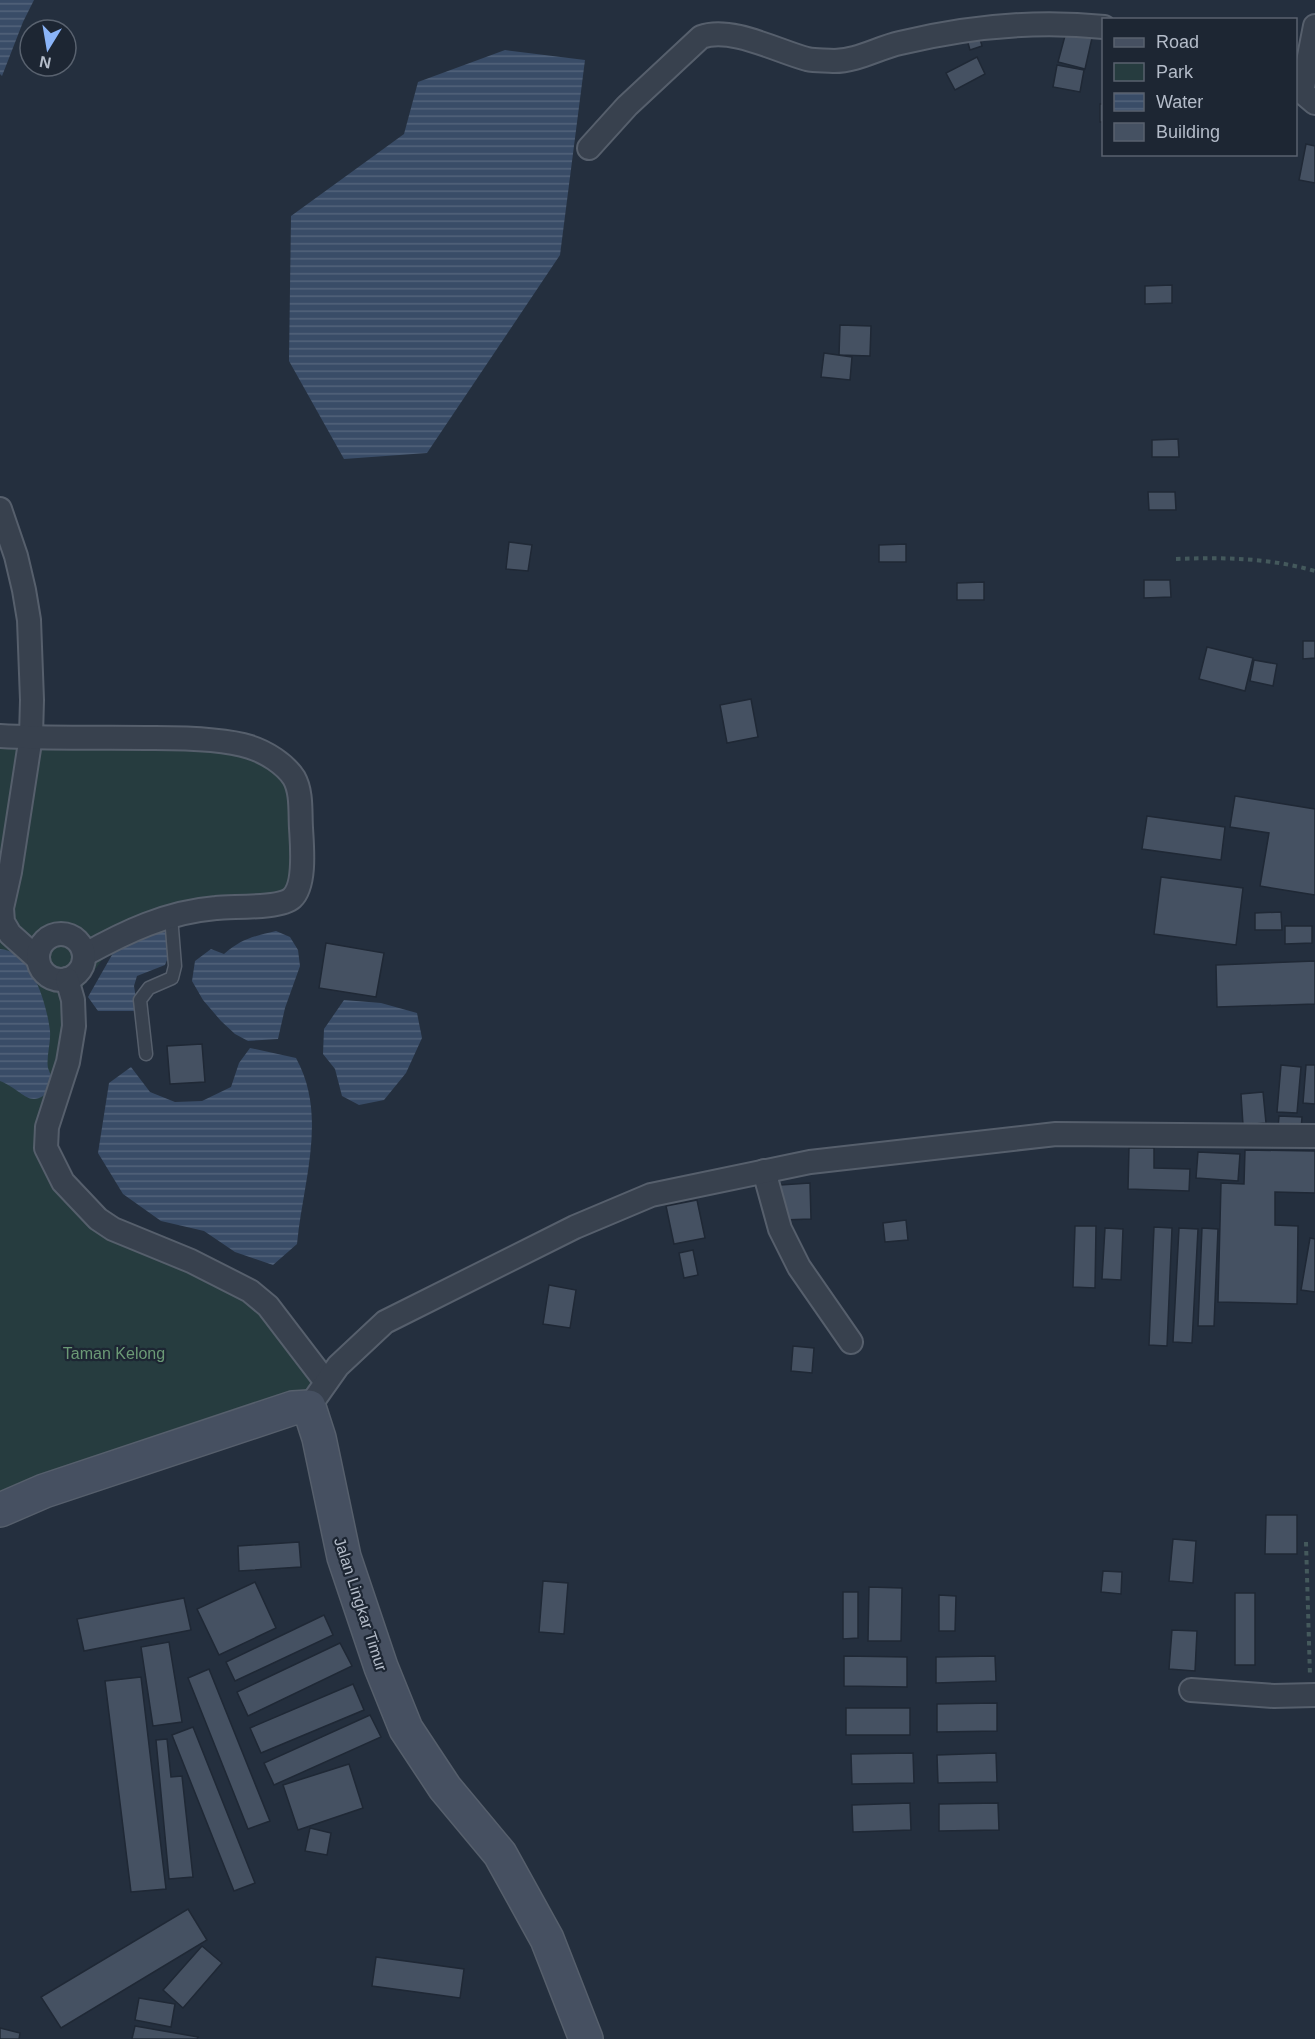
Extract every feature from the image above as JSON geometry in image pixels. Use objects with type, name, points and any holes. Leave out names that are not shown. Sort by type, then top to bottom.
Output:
[{"type":"main road","points":[[0,1510],[45,1491],[293,1408],[317,1394]]},
{"type":"main road","name":"Jalan Lingkar Timur","points":[[317,1394],[319,1438],[344,1557],[381,1667],[406,1730],[445,1788],[500,1854],[547,1939],[586,2039]]},
{"type":"street","points":[[589,148],[636,98],[707,34],[726,35],[808,59],[840,61],[866,55],[898,43],[962,32],[1067,23],[1102,27]]},
{"type":"street","points":[[1304,93],[1315,26]]},
{"type":"street","points":[[0,509],[16,556],[29,620],[32,700],[31,736],[10,872],[2,908],[3,922],[10,934],[24,949],[38,958]]},
{"type":"street","points":[[0,736],[175,738],[249,747],[268,755],[294,779],[299,793],[303,857],[300,881],[293,898],[274,904],[214,908],[171,916],[142,925],[84,955]]},
{"type":"street","points":[[55,934],[63,934],[77,940],[84,955],[80,970],[74,976],[58,980],[51,977],[40,966],[38,958],[42,943],[55,934]]},
{"type":"street","points":[[67,979],[73,1000],[74,1026],[68,1062],[47,1127],[46,1148],[63,1182],[98,1219],[113,1229],[191,1261],[250,1291],[268,1306],[317,1394],[339,1366],[385,1322],[574,1227],[651,1195],[810,1162],[1056,1134],[1315,1136]]},
{"type":"street","points":[[764,1171],[780,1229],[799,1267],[851,1342]]},
{"type":"street","points":[[1191,1690],[1274,1696],[1313,1695]]},
{"type":"lane","points":[[147,1054],[140,1000],[149,988],[172,978],[175,966],[171,916]]},
{"type":"path","points":[[1176,559],[1215,558],[1275,562],[1315,571]]},
{"type":"path","points":[[1306,1542],[1313,1695]]},
{"type":"green space","name":"Taman Kelong","points":[[0,734],[249,747],[299,793],[303,857],[283,902],[120,935],[73,1000],[46,1148],[82,1202],[268,1306],[296,1344],[338,1366],[307,1406],[0,1510]]},
{"type":"water","points":[[0,0],[34,0],[25,18],[18,18],[18,35],[2,76],[0,74]]},
{"type":"water","points":[[505,50],[585,60],[560,255],[427,453],[344,459],[289,361],[291,216],[404,134],[418,82]]},
{"type":"water","points":[[169,923],[169,955],[165,965],[137,976],[134,986],[138,1011],[98,1011],[88,997],[117,946]]},
{"type":"water","points":[[276,931],[290,937],[298,950],[300,966],[285,1008],[278,1039],[248,1041],[235,1034],[203,1000],[192,981],[195,961],[211,949],[224,954],[248,939]]},
{"type":"water","points":[[0,949],[11,952],[29,969],[36,981],[45,1008],[50,1031],[48,1068],[56,1085],[40,1098],[28,1098],[0,1081]]},
{"type":"water","points":[[344,1000],[381,1003],[417,1013],[422,1038],[406,1073],[384,1100],[359,1105],[342,1096],[335,1069],[323,1054],[324,1029]]},
{"type":"water","points":[[250,1048],[296,1058],[305,1080],[310,1103],[311,1149],[297,1244],[273,1265],[235,1252],[204,1231],[161,1221],[123,1194],[98,1153],[109,1083],[131,1067],[150,1092],[175,1102],[202,1101],[231,1087],[239,1063]]},
{"type":"building","points":[[978,32],[982,46],[970,50],[966,36]]},
{"type":"building","points":[[1066,32],[1092,38],[1085,69],[1058,62]]},
{"type":"building","points":[[977,57],[985,74],[955,90],[946,73]]},
{"type":"building","points":[[1057,65],[1084,70],[1080,92],[1053,87]]},
{"type":"building","points":[[1100,104],[1102,104],[1102,122],[1100,122]]},
{"type":"building","points":[[1306,144],[1315,146],[1315,183],[1299,180]]},
{"type":"building","points":[[1172,285],[1172,303],[1145,304],[1145,286]]},
{"type":"building","points":[[840,325],[871,326],[870,356],[839,355]]},
{"type":"building","points":[[824,353],[852,357],[850,380],[821,377]]},
{"type":"building","points":[[1178,439],[1179,457],[1152,457],[1152,440]]},
{"type":"building","points":[[1148,492],[1175,492],[1176,510],[1149,510]]},
{"type":"building","points":[[509,542],[532,545],[528,571],[506,569]]},
{"type":"building","points":[[906,544],[906,562],[879,562],[879,545]]},
{"type":"building","points":[[1144,580],[1170,580],[1171,597],[1144,598]]},
{"type":"building","points":[[984,582],[984,600],[957,600],[957,583]]},
{"type":"building","points":[[1303,641],[1315,641],[1315,658],[1303,659]]},
{"type":"building","points":[[1207,647],[1253,658],[1245,691],[1199,679]]},
{"type":"building","points":[[1254,660],[1277,664],[1273,686],[1250,681]]},
{"type":"building","points":[[751,699],[758,737],[727,743],[720,705]]},
{"type":"building","points":[[1235,796],[1315,809],[1315,895],[1260,886],[1269,833],[1230,827]]},
{"type":"building","points":[[1147,816],[1225,827],[1221,860],[1142,849]]},
{"type":"building","points":[[1161,877],[1243,888],[1236,945],[1154,934]]},
{"type":"building","points":[[1281,912],[1282,930],[1255,930],[1255,913]]},
{"type":"building","points":[[1285,926],[1312,926],[1312,943],[1285,944]]},
{"type":"building","points":[[326,943],[384,953],[376,997],[319,988]]},
{"type":"building","points":[[1315,961],[1315,1004],[1217,1007],[1216,965]]},
{"type":"building","points":[[202,1044],[205,1082],[170,1084],[167,1046]]},
{"type":"building","points":[[1281,1065],[1301,1067],[1297,1113],[1277,1112]]},
{"type":"building","points":[[1306,1065],[1315,1065],[1315,1104],[1303,1103]]},
{"type":"building","points":[[1263,1092],[1266,1123],[1243,1125],[1241,1094]]},
{"type":"building","points":[[1279,1116],[1302,1117],[1301,1129],[1278,1128]]},
{"type":"building","points":[[1129,1148],[1154,1148],[1154,1168],[1190,1169],[1189,1191],[1128,1189]]},
{"type":"building","points":[[1245,1150],[1315,1151],[1315,1193],[1275,1192],[1275,1225],[1298,1226],[1297,1304],[1218,1302],[1221,1183],[1244,1184]]},
{"type":"building","points":[[1198,1152],[1240,1154],[1238,1181],[1196,1178]]},
{"type":"building","points":[[810,1183],[811,1219],[782,1220],[780,1185]]},
{"type":"building","points":[[697,1200],[705,1238],[674,1244],[666,1206]]},
{"type":"building","points":[[906,1220],[908,1240],[885,1242],[883,1223]]},
{"type":"building","points":[[1075,1226],[1096,1226],[1095,1288],[1073,1287]]},
{"type":"building","points":[[1154,1227],[1172,1228],[1167,1346],[1149,1345]]},
{"type":"building","points":[[1105,1228],[1123,1229],[1121,1280],[1102,1279]]},
{"type":"building","points":[[1179,1228],[1198,1229],[1192,1343],[1173,1342]]},
{"type":"building","points":[[1202,1228],[1218,1229],[1214,1326],[1198,1326]]},
{"type":"building","points":[[1310,1238],[1315,1239],[1315,1292],[1301,1290]]},
{"type":"building","points":[[693,1250],[698,1275],[684,1278],[679,1253]]},
{"type":"building","points":[[549,1285],[576,1290],[570,1328],[543,1324]]},
{"type":"building","points":[[793,1346],[814,1348],[812,1373],[791,1371]]},
{"type":"building","points":[[1266,1515],[1297,1515],[1297,1554],[1265,1554]]},
{"type":"building","points":[[1173,1539],[1196,1541],[1193,1583],[1169,1581]]},
{"type":"building","points":[[299,1542],[301,1567],[239,1571],[238,1546]]},
{"type":"building","points":[[1103,1571],[1122,1572],[1121,1594],[1101,1592]]},
{"type":"building","points":[[543,1581],[568,1583],[564,1634],[539,1632]]},
{"type":"building","points":[[255,1582],[276,1628],[219,1655],[197,1609]]},
{"type":"building","points":[[869,1587],[902,1588],[901,1641],[868,1641]]},
{"type":"building","points":[[843,1592],[858,1592],[858,1638],[843,1639]]},
{"type":"building","points":[[1235,1593],[1255,1593],[1255,1665],[1235,1665]]},
{"type":"building","points":[[939,1595],[956,1596],[955,1631],[939,1631]]},
{"type":"building","points":[[184,1598],[191,1630],[84,1651],[77,1619]]},
{"type":"building","points":[[324,1615],[333,1635],[235,1681],[226,1662]]},
{"type":"building","points":[[1172,1630],[1197,1631],[1195,1671],[1169,1669]]},
{"type":"building","points":[[169,1642],[182,1722],[153,1726],[141,1647]]},
{"type":"building","points":[[340,1643],[352,1666],[248,1716],[237,1692]]},
{"type":"building","points":[[844,1656],[907,1657],[907,1687],[844,1686]]},
{"type":"building","points":[[995,1656],[996,1681],[936,1683],[936,1657]]},
{"type":"building","points":[[209,1669],[270,1821],[248,1829],[188,1678]]},
{"type":"building","points":[[141,1677],[166,1889],[131,1892],[105,1681]]},
{"type":"building","points":[[353,1684],[364,1710],[261,1753],[250,1728]]},
{"type":"building","points":[[997,1703],[997,1731],[937,1732],[937,1704]]},
{"type":"building","points":[[846,1708],[910,1708],[910,1735],[846,1735]]},
{"type":"building","points":[[370,1715],[381,1737],[274,1785],[264,1763]]},
{"type":"building","points":[[193,1727],[255,1883],[234,1891],[172,1735]]},
{"type":"building","points":[[167,1739],[171,1777],[182,1776],[193,1877],[169,1879],[156,1740]]},
{"type":"building","points":[[913,1753],[914,1783],[852,1784],[851,1754]]},
{"type":"building","points":[[996,1753],[997,1782],[938,1783],[937,1755]]},
{"type":"building","points":[[349,1764],[363,1808],[298,1830],[283,1785]]},
{"type":"building","points":[[910,1803],[911,1830],[853,1832],[852,1805]]},
{"type":"building","points":[[998,1803],[999,1830],[939,1831],[939,1804]]},
{"type":"building","points":[[310,1828],[331,1833],[327,1855],[305,1851]]},
{"type":"building","points":[[188,1909],[207,1940],[61,2028],[41,1997]]},
{"type":"building","points":[[202,1946],[222,1963],[183,2008],[163,1990]]},
{"type":"building","points":[[376,1957],[464,1969],[460,1998],[372,1986]]},
{"type":"building","points":[[139,1998],[175,2004],[171,2027],[135,2020]]},
{"type":"building","points":[[135,2026],[198,2037],[197,2039],[132,2039]]},
{"type":"building","points":[[0,2028],[20,2033],[19,2039],[0,2039]]}]
